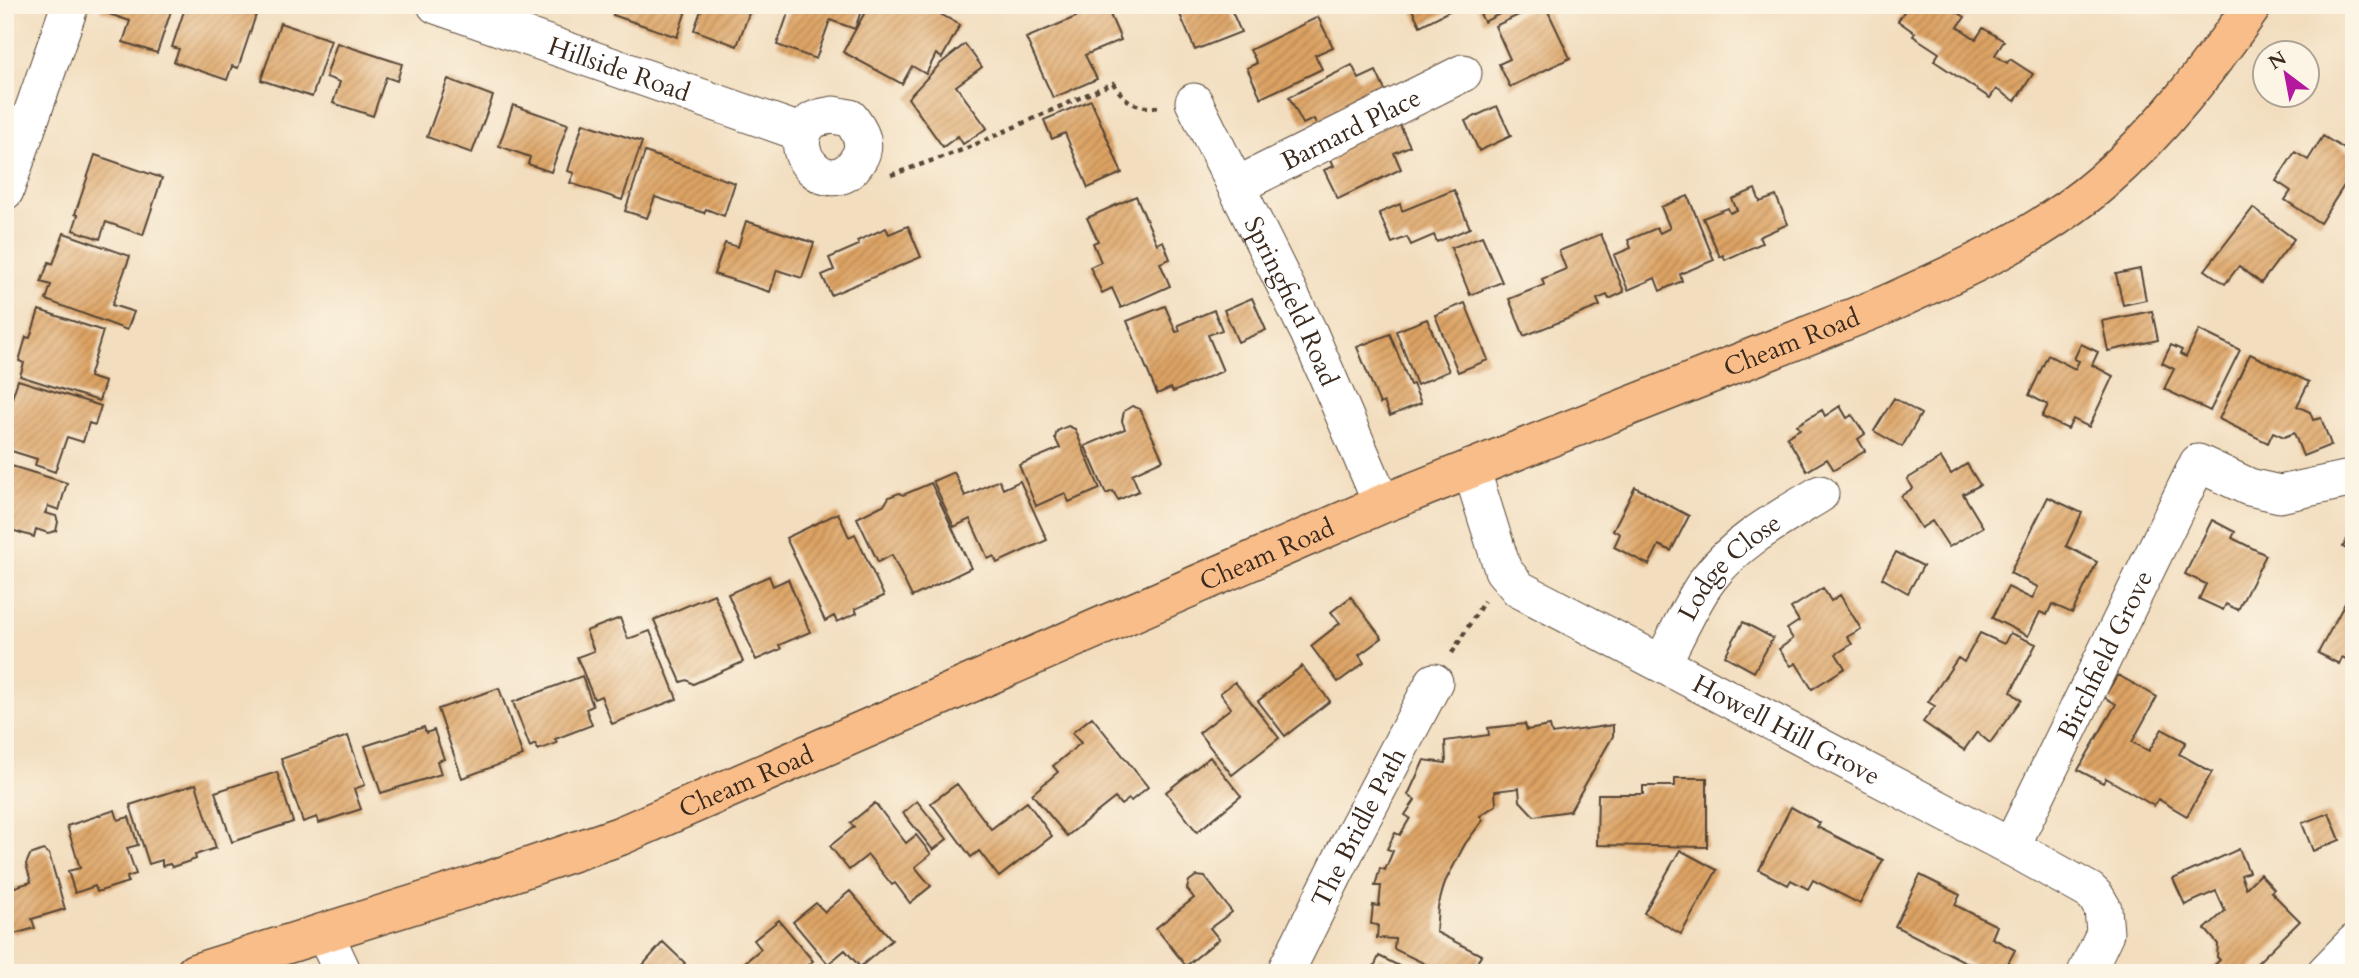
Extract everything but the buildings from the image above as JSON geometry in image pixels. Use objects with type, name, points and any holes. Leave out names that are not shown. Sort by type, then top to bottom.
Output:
[{"type":"highway","name":"Cheam Road","points":[[195,973],[479,884],[620,836],[1382,504],[1885,304],[1982,259],[2048,222],[2100,184],[2150,138],[2210,67],[2253,5]]},
{"type":"street","points":[[5,191],[69,5]]},
{"type":"street","name":"Hillside Road","points":[[436,5],[803,133]]},
{"type":"street","name":"Barnard Place","points":[[1236,186],[1463,73]]},
{"type":"street","name":"Springfield Road","points":[[1194,103],[1309,333],[1382,504]]},
{"type":"street","points":[[833,115],[850,118],[860,132],[863,150],[853,169],[840,176],[824,176],[810,167],[802,150],[803,133],[813,120],[833,115]]},
{"type":"street","name":"Birchfield Grove","points":[[2011,847],[2198,463],[2249,487],[2280,494],[2354,478]]},
{"type":"street","name":"Howell Hill Grove","points":[[1471,468],[1503,570],[1519,589],[2090,891],[2103,909],[2105,933],[2086,973]]},
{"type":"street","name":"Lodge Close","points":[[1662,663],[1708,579],[1730,554],[1820,494]]},
{"type":"street","name":"The Bridle Path","points":[[1285,973],[1434,682]]},
{"type":"street","points":[[324,932],[343,973]]},
{"type":"street","points":[[2325,973],[2354,943]]},
{"type":"path","points":[[853,169],[877,180],[965,149],[1112,83],[1125,101],[1150,108],[1194,103]]},
{"type":"path","points":[[1434,682],[1503,570]]}]
